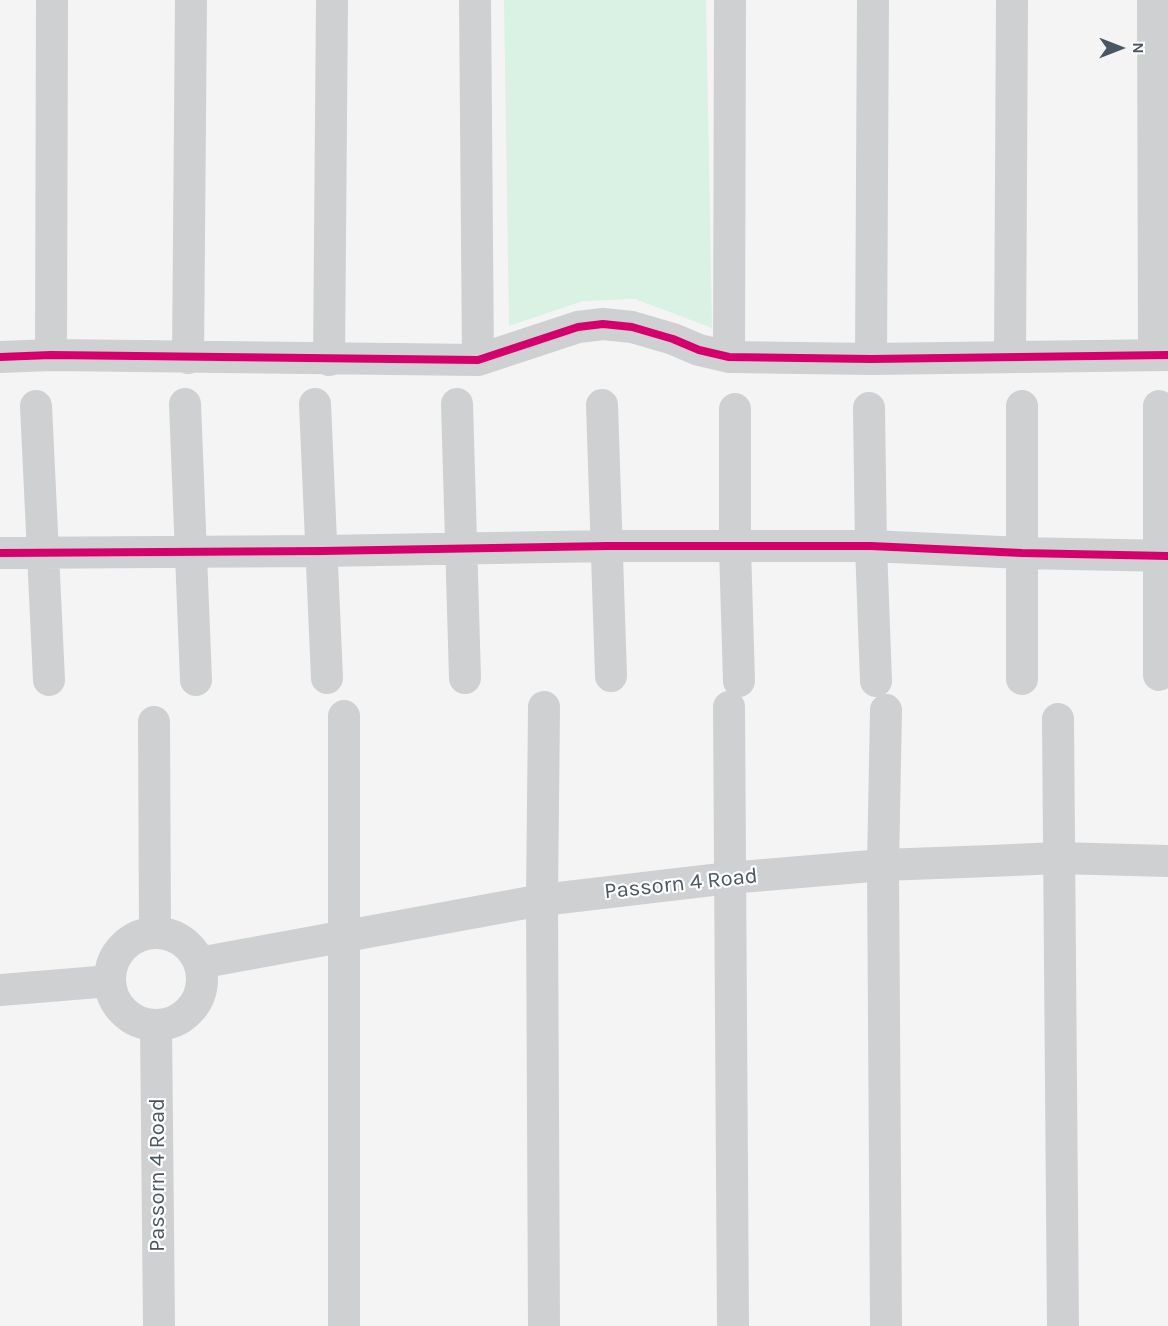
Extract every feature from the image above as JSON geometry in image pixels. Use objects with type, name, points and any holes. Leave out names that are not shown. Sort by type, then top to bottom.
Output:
[{"type":"street","points":[[51,355],[52,0]]},
{"type":"street","points":[[188,358],[191,0]]},
{"type":"street","points":[[329,360],[332,0]]},
{"type":"street","points":[[475,0],[478,360]]},
{"type":"street","points":[[729,357],[730,0]]},
{"type":"street","points":[[871,359],[873,0]]},
{"type":"street","points":[[1010,357],[1012,0]]},
{"type":"street","points":[[0,357],[51,355],[478,360],[578,327],[603,324],[632,327],[673,339],[699,350],[729,357],[871,359],[1161,355],[1153,0]]},
{"type":"street","points":[[184,404],[196,680]]},
{"type":"street","points":[[315,404],[327,678]]},
{"type":"street","points":[[457,404],[465,678]]},
{"type":"street","points":[[602,405],[611,676]]},
{"type":"street","points":[[36,406],[49,680]]},
{"type":"street","points":[[1022,406],[1022,679]]},
{"type":"street","points":[[1159,675],[1164,556],[1160,406]]},
{"type":"street","points":[[869,408],[876,681]]},
{"type":"street","points":[[733,1326],[729,878],[734,694],[735,409]]},
{"type":"street","points":[[0,553],[607,546],[735,548],[871,546],[1022,553],[1164,556]]},
{"type":"street","points":[[544,707],[542,900],[544,1326]]},
{"type":"street","points":[[886,710],[883,865],[886,1326]]},
{"type":"street","points":[[344,716],[344,1326]]},
{"type":"street","points":[[1058,719],[1063,1326]]},
{"type":"street","points":[[154,722],[155,932]]},
{"type":"street","name":"Passorn 4 Road","points":[[199,963],[542,900],[729,878],[883,865],[1058,858],[1168,861]]},
{"type":"street","points":[[155,932],[169,934],[182,941],[199,963],[201,978],[200,992],[193,1005],[177,1019],[156,1025],[143,1023],[130,1017],[120,1008],[113,995],[110,981],[111,967],[117,953],[128,942],[140,935],[155,932]]},
{"type":"street","points":[[0,990],[110,981]]},
{"type":"street","name":"Passorn 4 Road","points":[[156,1025],[159,1326]]},
{"type":"green space","points":[[504,0],[706,0],[712,328],[635,299],[583,301],[509,326]]},
{"type":"cycle path","points":[[0,357],[51,355],[478,360],[578,327],[603,324],[632,327],[673,339],[699,350],[729,357],[871,359],[1168,355]]},
{"type":"cycle path","points":[[0,553],[607,546],[871,546],[1022,553],[1168,556]]}]
